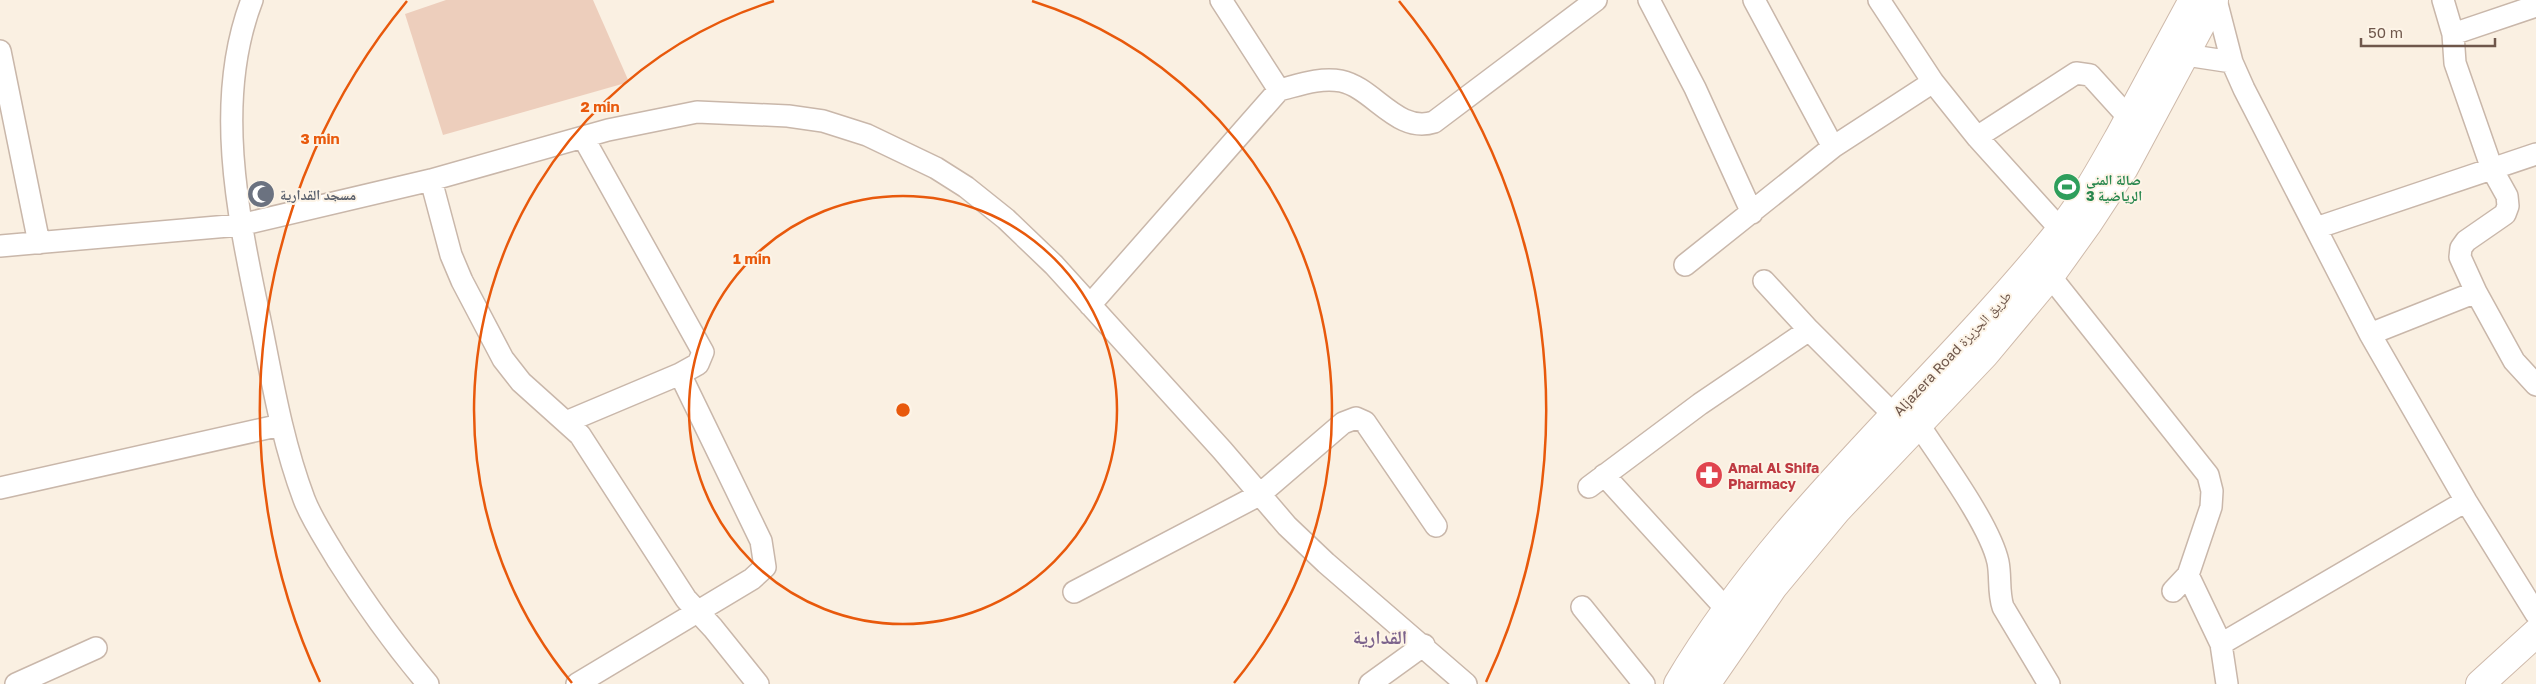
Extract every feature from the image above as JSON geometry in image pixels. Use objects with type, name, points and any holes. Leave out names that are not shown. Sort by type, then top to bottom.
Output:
[{"type":"main road","name":"Aljazera Road طريق الجزيزة","points":[[1706,684],[1773,587],[1837,510],[1985,354],[2050,276],[2088,224],[2124,168],[2186,55],[2206,2]]},
{"type":"main road","name":"Aljazera Road طريق الجزيزة","points":[[1678,684],[1727,610],[1779,545],[1894,416],[2004,297],[2061,230],[2101,168],[2129,118],[2206,2]]},
{"type":"main road","points":[[2480,684],[2536,633]]},
{"type":"street","points":[[252,0],[237,48],[231,99],[240,225],[287,454],[304,500],[320,531],[387,635],[428,684]]},
{"type":"street","points":[[1221,0],[1280,90]]},
{"type":"street","points":[[1090,305],[1280,90],[1323,79],[1342,81],[1358,88],[1409,123],[1422,126],[1434,122],[1596,0]]},
{"type":"street","points":[[1649,0],[1695,88],[1752,213]]},
{"type":"street","points":[[1754,0],[1834,146]]},
{"type":"street","points":[[1879,0],[1933,82],[1977,137],[2061,230]]},
{"type":"street","points":[[2443,0],[2454,34],[2455,63],[2492,169],[2507,196],[2508,206],[2505,214],[2466,241],[2461,248],[2460,257],[2476,292],[2514,361],[2536,385]]},
{"type":"street","points":[[2206,2],[2232,62],[2370,334],[2466,502],[2536,614]]},
{"type":"street","points":[[2454,34],[2536,6]]},
{"type":"street","points":[[0,51],[39,243]]},
{"type":"street","points":[[2186,55],[2232,62]]},
{"type":"street","points":[[1977,137],[2076,74],[2090,75],[2129,118]]},
{"type":"street","points":[[1684,265],[1752,213],[1834,146],[1933,82]]},
{"type":"street","points":[[0,246],[240,225],[431,180],[583,137],[657,119],[697,112],[788,116],[823,122],[867,135],[936,168],[966,186],[1006,219],[1054,265],[1222,450],[1259,495],[1326,563],[1424,645],[1466,684]]},
{"type":"street","points":[[566,422],[680,374],[698,364],[703,352],[583,137]]},
{"type":"street","points":[[2316,228],[2536,154]]},
{"type":"street","points":[[431,180],[451,255],[462,281],[503,359],[521,382],[580,435],[686,598],[758,684]]},
{"type":"street","points":[[2050,276],[2208,475],[2212,491],[2210,507],[2188,575],[2173,591]]},
{"type":"street","points":[[1764,281],[1809,330],[1894,416]]},
{"type":"street","points":[[2370,334],[2476,292]]},
{"type":"street","points":[[1727,610],[1597,481],[1700,404],[1809,330]]},
{"type":"street","points":[[577,684],[752,579],[765,567],[761,541],[680,374]]},
{"type":"street","points":[[1074,592],[1259,495],[1344,423],[1356,418],[1365,422],[1436,526]]},
{"type":"street","points":[[0,488],[281,425]]},
{"type":"street","points":[[1919,425],[1975,514],[1992,546],[1998,562],[1999,594],[2003,608],[2049,684]]},
{"type":"street","points":[[2222,644],[2466,502]]},
{"type":"street","points":[[2188,575],[2222,644],[2227,684]]},
{"type":"street","points":[[1582,607],[1644,684]]},
{"type":"street","points":[[1370,684],[1424,645]]},
{"type":"street","points":[[16,684],[96,648]]},
{"type":"building","points":[[446,0],[593,0],[629,82],[443,135],[405,14]]},
{"type":"place","name":"صالة المنى الرياضية 3","points":[[2067,187]]},
{"type":"place","name":"مسجد القدارية","points":[[261,194]]},
{"type":"place","name":"Amal Al Shifa Pharmacy","points":[[1709,475]]},
{"type":"district","name":"القدارية","points":[[1380,636]]}]
